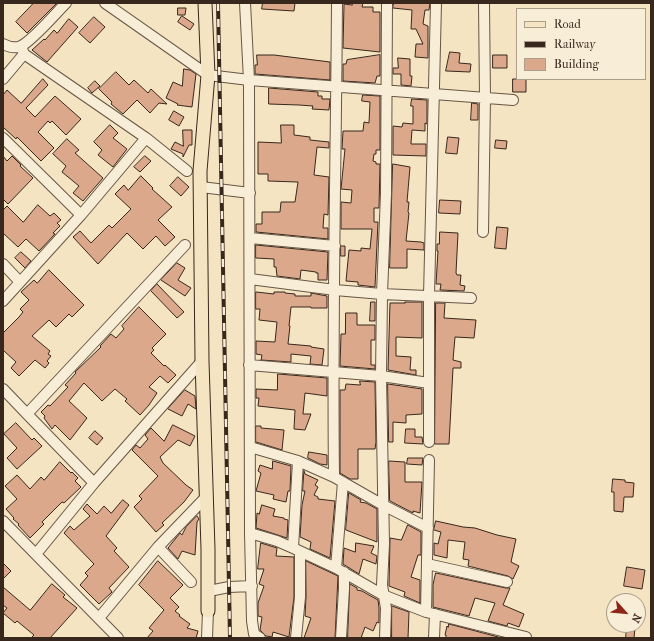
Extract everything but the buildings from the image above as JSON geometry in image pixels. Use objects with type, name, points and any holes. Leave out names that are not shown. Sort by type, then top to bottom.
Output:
[{"type":"main road","points":[[205,3],[208,75],[200,187],[202,361],[209,591],[208,610]]},
{"type":"street","points":[[3,79],[30,40],[66,3]]},
{"type":"street","points":[[105,3],[208,75],[249,80],[513,100]]},
{"type":"street","points":[[245,3],[249,80],[250,533],[252,621],[256,637]]},
{"type":"street","points":[[337,3],[335,290],[332,372],[338,479],[340,570],[344,589],[341,638]]},
{"type":"street","points":[[385,638],[386,608],[382,585],[384,544],[381,376],[382,294],[386,194],[388,3]]},
{"type":"street","points":[[429,442],[429,296],[436,3]]},
{"type":"street","points":[[483,232],[484,3]]},
{"type":"street","points":[[3,44],[23,50],[146,138],[187,171]]},
{"type":"street","points":[[3,138],[81,215]]},
{"type":"street","points":[[3,300],[81,215],[146,138]]},
{"type":"street","points":[[200,187],[250,193]]},
{"type":"street","points":[[250,238],[335,246]]},
{"type":"street","points":[[27,414],[185,244]]},
{"type":"street","points":[[3,264],[20,282]]},
{"type":"street","points":[[250,279],[335,290],[382,294],[471,298]]},
{"type":"street","points":[[36,554],[94,483],[202,361]]},
{"type":"street","points":[[249,365],[381,376],[429,383]]},
{"type":"street","points":[[3,389],[94,483]]},
{"type":"street","points":[[250,447],[298,461],[338,479],[383,505],[428,528]]},
{"type":"street","points":[[429,460],[427,564],[434,638]]},
{"type":"street","points":[[296,638],[300,597],[297,550],[298,461]]},
{"type":"street","points":[[99,618],[158,547],[207,496]]},
{"type":"street","points":[[3,521],[118,638]]},
{"type":"street","points":[[250,533],[277,541],[340,570],[383,595],[431,613],[508,635],[526,637]]},
{"type":"street","points":[[158,547],[191,582]]},
{"type":"street","points":[[427,564],[507,582]]},
{"type":"street","points":[[209,591],[229,587],[252,586]]},
{"type":"street","points":[[207,638],[208,610]]},
{"type":"railway","points":[[218,3],[230,638]]}]
